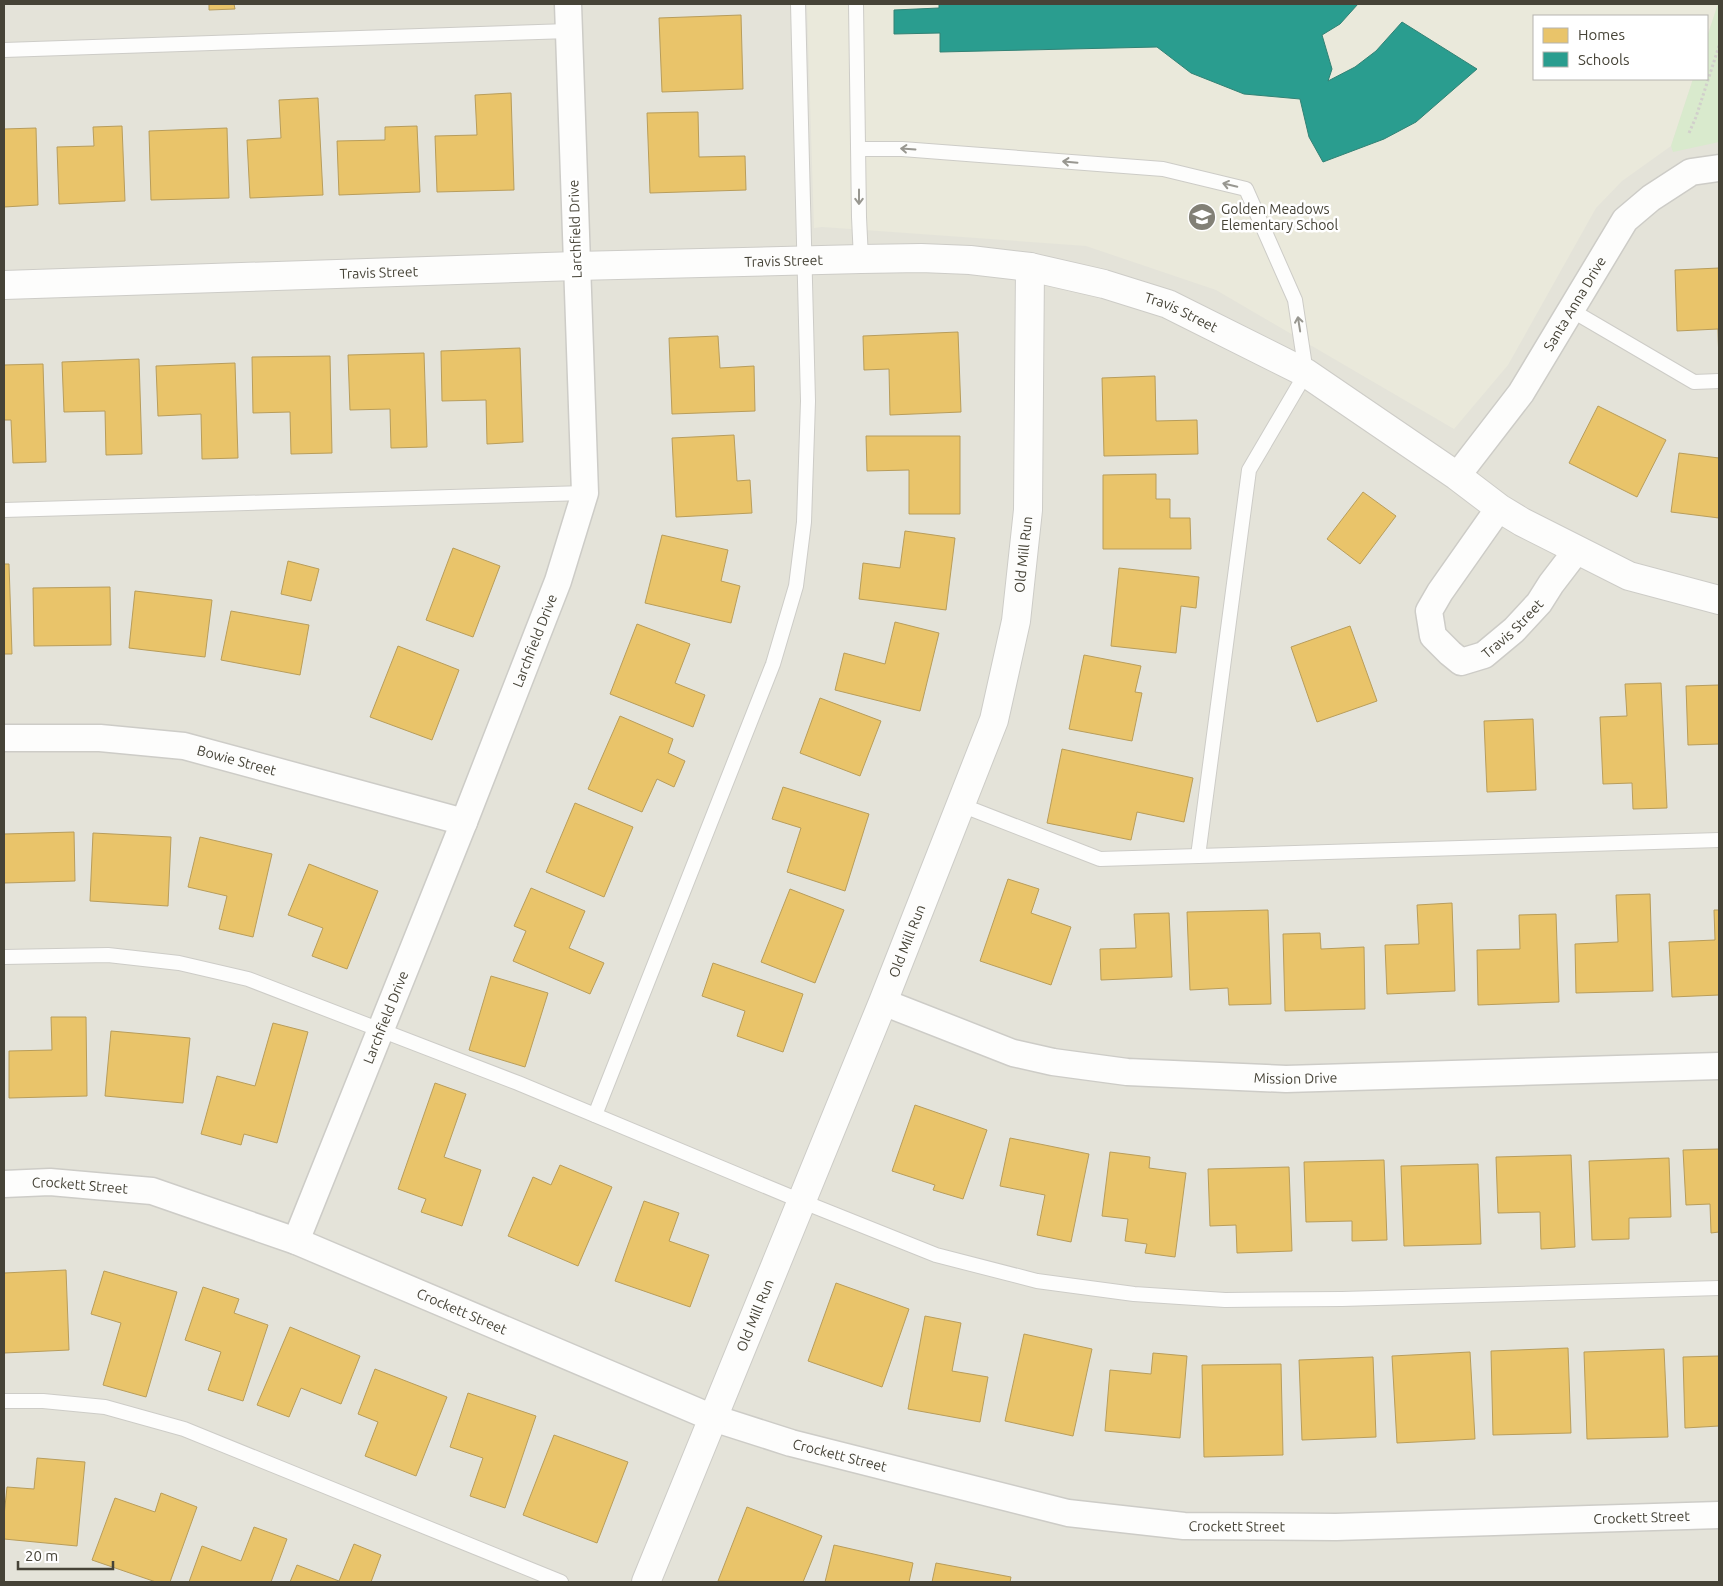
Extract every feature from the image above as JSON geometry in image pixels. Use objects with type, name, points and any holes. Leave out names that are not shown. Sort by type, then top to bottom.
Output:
[{"type":"street","name":"Larchfield Drive","points":[[296,1241],[464,822],[558,581],[585,493],[568,4]]},
{"type":"street","name":"Santa Anna Drive","points":[[1457,476],[1522,393],[1625,220],[1651,198],[1691,172],[1719,168]]},
{"type":"street","name":"Travis Street","points":[[4,284],[861,259],[922,258],[970,260],[1030,267],[1104,284],[1168,304],[1306,373],[1457,476],[1499,508],[1522,522],[1629,576],[1719,600]]},
{"type":"street","name":"Old Mill Run","points":[[646,1582],[883,1002],[994,720],[1016,622],[1028,510],[1030,267]]},
{"type":"street","name":"Travis Street","points":[[1499,508],[1440,592],[1429,611],[1433,636],[1450,654],[1461,662],[1484,656],[1514,630],[1539,603],[1550,584],[1577,550]]},
{"type":"street","name":"Bowie Street","points":[[4,738],[100,738],[184,746],[464,822]]},
{"type":"street","name":"Mission Drive","points":[[883,1002],[1013,1053],[1053,1062],[1126,1072],[1286,1079],[1719,1066]]},
{"type":"street","name":"Crockett Street","points":[[4,1184],[50,1182],[152,1191],[296,1241],[713,1418],[791,1443],[1068,1513],[1184,1526],[1336,1527],[1719,1515]]},
{"type":"lane","points":[[595,1115],[773,664],[796,586],[804,522],[808,401],[798,4]]},
{"type":"lane","points":[[856,4],[861,259]]},
{"type":"lane","points":[[4,50],[569,31]]},
{"type":"lane","points":[[859,148],[902,149],[1164,169],[1246,189],[1296,300],[1306,373],[1249,470],[1198,856]]},
{"type":"lane","points":[[1571,310],[1694,382],[1719,381]]},
{"type":"lane","points":[[4,510],[585,493]]},
{"type":"lane","points":[[961,805],[1100,859],[1719,840]]},
{"type":"lane","points":[[4,957],[108,955],[179,963],[248,979],[518,1083],[936,1255],[1037,1281],[1134,1294],[1225,1300],[1342,1299],[1719,1288]]},
{"type":"lane","points":[[4,1400],[43,1400],[105,1407],[184,1428],[561,1582]]},
{"type":"path","points":[[1708,78],[1719,46]]},
{"type":"path","points":[[1689,133],[1707,80]]},
{"type":"shaded area","points":[[4,4],[1719,4],[1719,1582],[4,1582]]},
{"type":"shaded area","name":"Golden Meadows Elementary School","points":[[807,4],[1718,4],[1708,34],[1708,15],[1533,15],[1533,80],[1693,80],[1671,146],[1622,181],[1596,208],[1508,365],[1454,429],[1216,290],[1086,246],[822,227],[814,228]]},
{"type":"green space","points":[[1719,4],[1719,142],[1673,152],[1671,146],[1693,80],[1708,80],[1708,34]]},
{"type":"building: Homes","points":[[209,4],[234,4],[235,9],[209,10]]},
{"type":"building: Homes","points":[[741,15],[743,89],[662,92],[659,18]]},
{"type":"building: Homes","points":[[511,93],[514,190],[437,192],[435,136],[477,135],[475,95]]},
{"type":"building: Homes","points":[[318,98],[323,195],[250,198],[247,140],[281,138],[279,100]]},
{"type":"building: Homes","points":[[698,112],[699,157],[745,156],[746,190],[650,193],[647,113]]},
{"type":"building: Homes","points":[[122,126],[125,201],[59,204],[57,147],[94,146],[93,127]]},
{"type":"building: Homes","points":[[417,126],[420,192],[339,195],[337,141],[385,140],[385,127]]},
{"type":"building: Homes","points":[[36,128],[38,205],[4,207],[4,129]]},
{"type":"building: Homes","points":[[227,128],[229,198],[151,200],[149,131]]},
{"type":"building: Homes","points":[[1719,268],[1719,366],[1718,329],[1677,331],[1675,270]]},
{"type":"building: Homes","points":[[958,332],[961,412],[890,415],[889,369],[864,370],[863,336]]},
{"type":"building: Homes","points":[[718,336],[720,368],[754,366],[755,411],[672,414],[669,338]]},
{"type":"building: Homes","points":[[520,348],[523,442],[487,444],[486,400],[442,401],[441,351]]},
{"type":"building: Homes","points":[[424,353],[427,447],[391,448],[390,409],[350,410],[348,355]]},
{"type":"building: Homes","points":[[330,356],[332,453],[291,454],[290,412],[253,413],[252,357]]},
{"type":"building: Homes","points":[[139,359],[142,454],[106,455],[105,411],[64,412],[62,362]]},
{"type":"building: Homes","points":[[235,363],[238,458],[202,459],[201,414],[158,416],[156,366]]},
{"type":"building: Homes","points":[[43,364],[46,462],[13,463],[11,420],[4,420],[4,365]]},
{"type":"building: Homes","points":[[1155,376],[1156,421],[1197,420],[1198,454],[1104,456],[1102,378]]},
{"type":"building: Homes","points":[[1598,406],[1666,440],[1637,497],[1569,463]]},
{"type":"building: Homes","points":[[734,435],[737,481],[750,480],[752,513],[676,517],[672,438]]},
{"type":"building: Homes","points":[[866,436],[960,436],[960,514],[909,514],[909,470],[867,471]]},
{"type":"building: Homes","points":[[1679,453],[1719,458],[1719,518],[1671,512]]},
{"type":"building: Homes","points":[[1156,474],[1156,499],[1170,499],[1170,518],[1190,518],[1191,549],[1103,549],[1103,475]]},
{"type":"building: Homes","points":[[1363,492],[1396,516],[1360,564],[1327,539]]},
{"type":"building: Homes","points":[[905,531],[955,538],[946,610],[859,599],[863,563],[900,568]]},
{"type":"building: Homes","points":[[662,535],[728,550],[721,581],[740,586],[731,623],[645,603]]},
{"type":"building: Homes","points":[[453,548],[500,566],[473,637],[426,620]]},
{"type":"building: Homes","points":[[288,561],[319,569],[311,601],[281,594]]},
{"type":"building: Homes","points":[[4,564],[9,564],[12,654],[4,654]]},
{"type":"building: Homes","points":[[1119,568],[1199,577],[1196,608],[1181,606],[1176,653],[1111,646]]},
{"type":"building: Homes","points":[[110,587],[111,645],[34,646],[33,588]]},
{"type":"building: Homes","points":[[135,591],[212,600],[205,657],[129,648]]},
{"type":"building: Homes","points":[[231,611],[309,625],[300,675],[221,660]]},
{"type":"building: Homes","points":[[895,622],[939,633],[920,711],[835,690],[844,653],[885,664]]},
{"type":"building: Homes","points":[[637,624],[690,644],[675,683],[705,695],[693,727],[610,694]]},
{"type":"building: Homes","points":[[1350,626],[1377,701],[1317,722],[1291,647]]},
{"type":"building: Homes","points":[[398,646],[459,670],[432,740],[370,717]]},
{"type":"building: Homes","points":[[1084,655],[1141,666],[1135,692],[1142,693],[1132,741],[1069,729]]},
{"type":"building: Homes","points":[[1661,683],[1667,808],[1633,809],[1632,783],[1603,784],[1600,717],[1627,716],[1625,684]]},
{"type":"building: Homes","points":[[1719,685],[1719,744],[1688,745],[1686,686]]},
{"type":"building: Homes","points":[[820,698],[881,721],[860,776],[800,753]]},
{"type":"building: Homes","points":[[620,716],[673,739],[668,753],[685,761],[674,787],[657,779],[642,812],[588,789]]},
{"type":"building: Homes","points":[[1533,719],[1536,790],[1487,792],[1484,721]]},
{"type":"building: Homes","points":[[1062,749],[1193,778],[1184,822],[1137,812],[1131,840],[1047,823]]},
{"type":"building: Homes","points":[[783,787],[869,814],[845,891],[787,872],[801,828],[772,819]]},
{"type":"building: Homes","points":[[575,803],[633,827],[604,897],[546,872]]},
{"type":"building: Homes","points":[[74,832],[75,881],[4,883],[4,834]]},
{"type":"building: Homes","points":[[93,833],[171,837],[168,906],[90,901]]},
{"type":"building: Homes","points":[[200,837],[272,854],[253,937],[219,929],[227,896],[188,887]]},
{"type":"building: Homes","points":[[309,864],[378,891],[347,969],[312,956],[323,928],[288,915]]},
{"type":"building: Homes","points":[[1008,879],[1039,889],[1031,913],[1071,927],[1051,985],[980,961]]},
{"type":"building: Homes","points":[[531,888],[585,911],[569,948],[604,963],[590,994],[513,961],[526,931],[514,926]]},
{"type":"building: Homes","points":[[790,889],[844,910],[815,983],[761,962]]},
{"type":"building: Homes","points":[[1650,894],[1653,991],[1576,993],[1575,944],[1618,942],[1616,895]]},
{"type":"building: Homes","points":[[1452,903],[1455,991],[1387,994],[1385,945],[1419,944],[1417,905]]},
{"type":"building: Homes","points":[[1268,910],[1271,1004],[1229,1005],[1228,988],[1190,990],[1187,912]]},
{"type":"building: Homes","points":[[1714,910],[1719,910],[1719,995],[1672,997],[1669,942],[1715,940]]},
{"type":"building: Homes","points":[[1169,913],[1172,977],[1101,980],[1100,949],[1136,948],[1134,914]]},
{"type":"building: Homes","points":[[1556,914],[1559,1002],[1478,1005],[1477,950],[1520,949],[1519,915]]},
{"type":"building: Homes","points":[[1320,933],[1321,949],[1364,947],[1365,1009],[1285,1011],[1283,934]]},
{"type":"building: Homes","points":[[713,963],[803,994],[783,1052],[737,1036],[745,1011],[702,996]]},
{"type":"building: Homes","points":[[491,976],[548,993],[525,1067],[469,1050]]},
{"type":"building: Homes","points":[[51,1017],[86,1017],[87,1096],[9,1098],[9,1051],[52,1050]]},
{"type":"building: Homes","points":[[273,1023],[308,1032],[277,1143],[244,1134],[241,1145],[201,1134],[217,1076],[255,1086]]},
{"type":"building: Homes","points":[[111,1031],[190,1038],[183,1103],[105,1096]]},
{"type":"building: Homes","points":[[435,1083],[466,1094],[444,1157],[481,1170],[462,1226],[421,1212],[426,1199],[398,1189]]},
{"type":"building: Homes","points":[[915,1105],[987,1130],[963,1199],[933,1190],[935,1185],[892,1171]]},
{"type":"building: Homes","points":[[1010,1138],[1089,1154],[1071,1242],[1037,1235],[1045,1195],[1000,1186]]},
{"type":"building: Homes","points":[[1719,1149],[1719,1232],[1711,1233],[1710,1204],[1686,1205],[1683,1150]]},
{"type":"building: Homes","points":[[1110,1152],[1150,1157],[1149,1168],[1186,1173],[1175,1257],[1145,1253],[1147,1244],[1125,1241],[1128,1219],[1102,1216]]},
{"type":"building: Homes","points":[[1571,1155],[1575,1247],[1541,1249],[1540,1212],[1498,1213],[1496,1157]]},
{"type":"building: Homes","points":[[1669,1158],[1671,1217],[1629,1218],[1629,1239],[1592,1240],[1589,1161]]},
{"type":"building: Homes","points":[[1384,1160],[1387,1240],[1352,1241],[1352,1221],[1306,1222],[1304,1162]]},
{"type":"building: Homes","points":[[1478,1164],[1481,1244],[1404,1246],[1401,1166]]},
{"type":"building: Homes","points":[[560,1165],[612,1187],[578,1266],[508,1236],[533,1177],[551,1185]]},
{"type":"building: Homes","points":[[1289,1167],[1292,1251],[1237,1253],[1236,1225],[1210,1226],[1208,1169]]},
{"type":"building: Homes","points":[[644,1201],[679,1213],[669,1241],[709,1255],[690,1307],[615,1281]]},
{"type":"building: Homes","points":[[66,1270],[69,1350],[4,1353],[4,1273]]},
{"type":"building: Homes","points":[[104,1271],[177,1292],[146,1397],[103,1385],[121,1323],[91,1314]]},
{"type":"building: Homes","points":[[836,1283],[909,1309],[882,1387],[808,1361]]},
{"type":"building: Homes","points":[[203,1287],[239,1299],[234,1313],[268,1325],[243,1401],[208,1390],[221,1352],[185,1340]]},
{"type":"building: Homes","points":[[925,1316],[961,1323],[952,1371],[988,1377],[980,1422],[908,1409]]},
{"type":"building: Homes","points":[[290,1327],[360,1356],[341,1404],[301,1388],[289,1417],[257,1405]]},
{"type":"building: Homes","points":[[1024,1334],[1092,1349],[1073,1436],[1005,1421]]},
{"type":"building: Homes","points":[[1568,1348],[1571,1433],[1493,1435],[1491,1351]]},
{"type":"building: Homes","points":[[1664,1349],[1668,1437],[1587,1439],[1584,1352]]},
{"type":"building: Homes","points":[[1470,1352],[1475,1439],[1397,1443],[1392,1356]]},
{"type":"building: Homes","points":[[1153,1353],[1187,1356],[1180,1438],[1105,1431],[1110,1370],[1151,1374]]},
{"type":"building: Homes","points":[[1719,1356],[1719,1426],[1685,1428],[1683,1357]]},
{"type":"building: Homes","points":[[1373,1357],[1376,1437],[1302,1440],[1299,1360]]},
{"type":"building: Homes","points":[[1281,1364],[1283,1455],[1204,1457],[1202,1365]]},
{"type":"building: Homes","points":[[375,1369],[447,1397],[416,1476],[365,1456],[378,1422],[358,1414]]},
{"type":"building: Homes","points":[[468,1393],[536,1416],[505,1508],[470,1496],[483,1458],[450,1447]]},
{"type":"building: Homes","points":[[554,1435],[628,1462],[597,1543],[523,1515]]},
{"type":"building: Homes","points":[[37,1458],[85,1462],[77,1546],[4,1539],[7,1487],[34,1489]]},
{"type":"building: Homes","points":[[161,1493],[197,1507],[170,1582],[156,1582],[92,1560],[115,1498],[155,1512]]},
{"type":"building: Homes","points":[[747,1507],[822,1536],[803,1582],[718,1581]]},
{"type":"building: Homes","points":[[254,1527],[287,1539],[271,1582],[189,1582],[202,1546],[241,1561]]},
{"type":"building: Homes","points":[[354,1544],[381,1555],[371,1582],[290,1582],[297,1565],[339,1581]]},
{"type":"building: Homes","points":[[834,1545],[913,1563],[909,1582],[825,1582]]},
{"type":"building: Homes","points":[[936,1563],[1011,1577],[1010,1582],[932,1582]]},
{"type":"building: Schools","points":[[939,4],[1358,4],[1340,24],[1322,35],[1332,69],[1328,81],[1355,67],[1376,51],[1402,22],[1477,69],[1416,122],[1384,139],[1323,162],[1309,137],[1300,99],[1244,94],[1191,73],[1157,47],[940,52],[940,33],[894,34],[894,10],[939,8]]},
{"type":"place","name":"Golden Meadows Elementary School","points":[[1202,217]]}]
